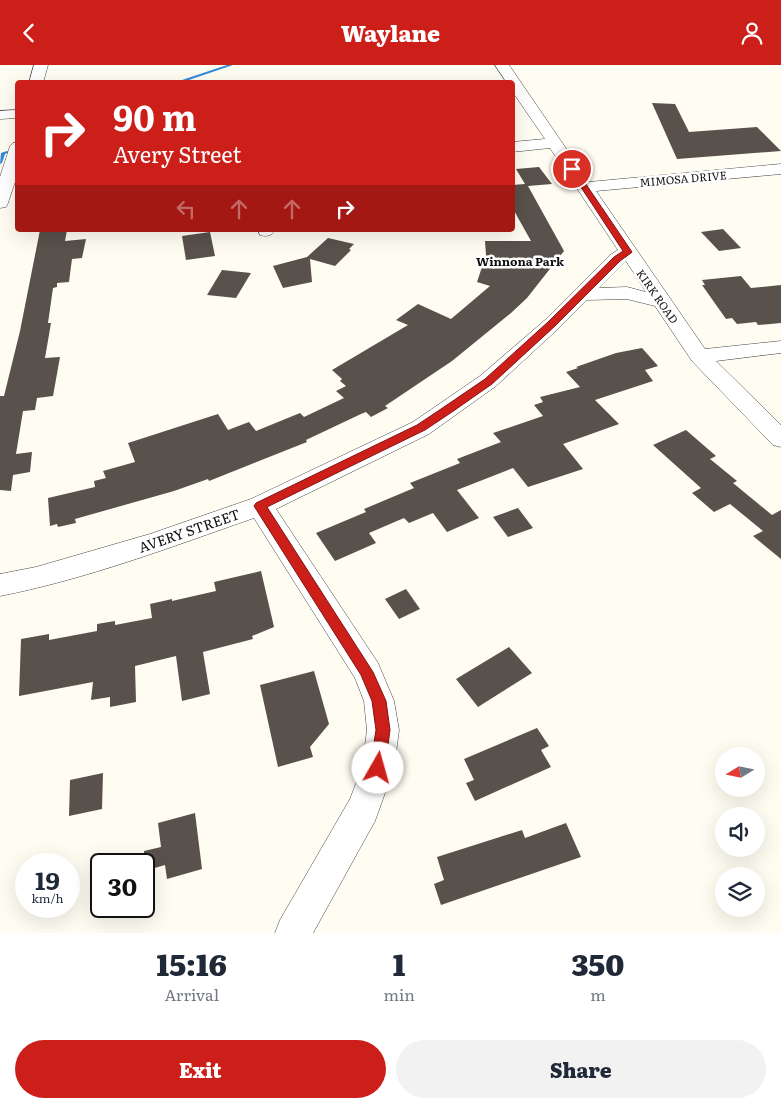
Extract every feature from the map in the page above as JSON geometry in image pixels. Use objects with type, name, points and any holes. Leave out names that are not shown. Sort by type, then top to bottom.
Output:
[{"type":"street","points":[[37,80],[41,65]]},
{"type":"street","name":"KIRK ROAD","points":[[502,65],[512,80]]},
{"type":"street","name":"KIRK ROAD","points":[[515,84],[699,356],[781,439]]},
{"type":"street","points":[[0,115],[15,113]]},
{"type":"street","points":[[515,147],[555,143]]},
{"type":"street","points":[[0,203],[15,156]]},
{"type":"street","name":"MIMOSA DRIVE","points":[[584,187],[781,169]]},
{"type":"street","name":"AVERY STREET","points":[[0,585],[36,578],[145,546],[260,506],[421,428],[488,381],[552,324],[617,259],[628,252]]},
{"type":"street","points":[[582,294],[627,293],[663,301]]},
{"type":"street","points":[[699,356],[781,347]]},
{"type":"street","points":[[260,506],[367,672],[379,701],[383,730],[378,768],[363,809],[293,933]]},
{"type":"building","points":[[652,103],[675,104],[689,132],[757,127],[781,151],[677,159]]},
{"type":"building","points":[[539,167],[552,184],[528,186],[564,251],[527,298],[452,361],[385,406],[388,408],[371,417],[366,412],[306,440],[307,442],[209,481],[208,479],[174,491],[75,519],[76,523],[58,527],[57,524],[50,526],[48,498],[95,487],[94,481],[106,478],[103,471],[135,462],[128,443],[218,414],[228,430],[249,422],[256,431],[300,413],[304,417],[344,398],[336,391],[346,386],[340,381],[342,379],[332,370],[408,325],[396,320],[418,304],[451,319],[490,286],[477,282],[486,255],[485,241],[531,241],[515,212],[515,185],[525,184],[516,169]]},
{"type":"building","points":[[723,229],[741,248],[719,251],[701,232]]},
{"type":"building","points":[[40,232],[67,232],[65,241],[86,239],[82,258],[72,259],[69,282],[57,283],[57,287],[53,288],[48,323],[51,323],[45,358],[60,357],[53,396],[37,398],[35,410],[23,411],[16,454],[32,452],[30,472],[13,475],[11,491],[0,490],[0,396],[4,396],[20,331]]},
{"type":"building","points":[[210,232],[215,256],[186,260],[182,236]]},
{"type":"building","points":[[328,238],[354,244],[349,249],[351,250],[335,266],[310,259],[312,282],[283,288],[273,266],[307,257]]},
{"type":"building","points":[[222,270],[251,273],[236,298],[207,295]]},
{"type":"building","points":[[741,276],[751,288],[781,285],[781,323],[758,325],[756,322],[737,324],[732,318],[726,319],[702,285],[705,285],[702,280]]},
{"type":"building","points":[[642,348],[658,366],[645,370],[653,381],[595,400],[619,424],[563,444],[583,469],[528,487],[513,468],[457,490],[479,518],[447,532],[433,513],[409,523],[404,518],[369,533],[376,543],[335,561],[316,533],[366,512],[364,509],[414,488],[410,483],[460,463],[457,459],[501,442],[493,433],[543,416],[534,405],[543,402],[540,397],[580,387],[566,372],[616,353]]},
{"type":"building","points":[[686,430],[716,456],[710,459],[737,481],[733,483],[772,515],[781,510],[781,559],[753,536],[763,531],[730,504],[714,512],[692,493],[701,488],[653,445]]},
{"type":"building","points":[[518,508],[533,528],[508,537],[493,517]]},
{"type":"building","points":[[261,571],[274,627],[252,636],[253,639],[203,652],[210,694],[182,701],[176,656],[135,666],[136,702],[110,707],[110,697],[91,700],[93,682],[19,696],[21,639],[49,634],[49,640],[97,631],[97,624],[115,621],[115,625],[152,618],[150,604],[216,591],[214,582]]},
{"type":"building","points":[[406,589],[420,609],[399,619],[385,599]]},
{"type":"building","points":[[509,647],[532,673],[478,707],[456,679]]},
{"type":"building","points":[[314,671],[329,724],[310,747],[313,757],[278,767],[260,685]]},
{"type":"building","points":[[537,728],[549,746],[541,750],[551,767],[475,801],[466,783],[474,780],[464,759]]},
{"type":"building","points":[[103,773],[102,809],[69,816],[70,780]]},
{"type":"building","points":[[195,813],[202,869],[167,879],[165,865],[155,868],[155,853],[144,853],[144,851],[161,847],[158,823]]},
{"type":"building","points":[[566,823],[581,857],[441,905],[434,884],[444,880],[437,857],[522,830],[525,838]]},
{"type":"waterway","points":[[184,80],[231,65]]},
{"type":"waterway","points":[[0,163],[3,153],[7,152]]},
{"type":"district","name":"Winnona Park","points":[[520,261]]},
{"type":"route","points":[[378,768],[383,730],[379,701],[367,672],[260,506],[421,428],[488,381],[552,324],[617,259],[628,252],[572,169]]}]
